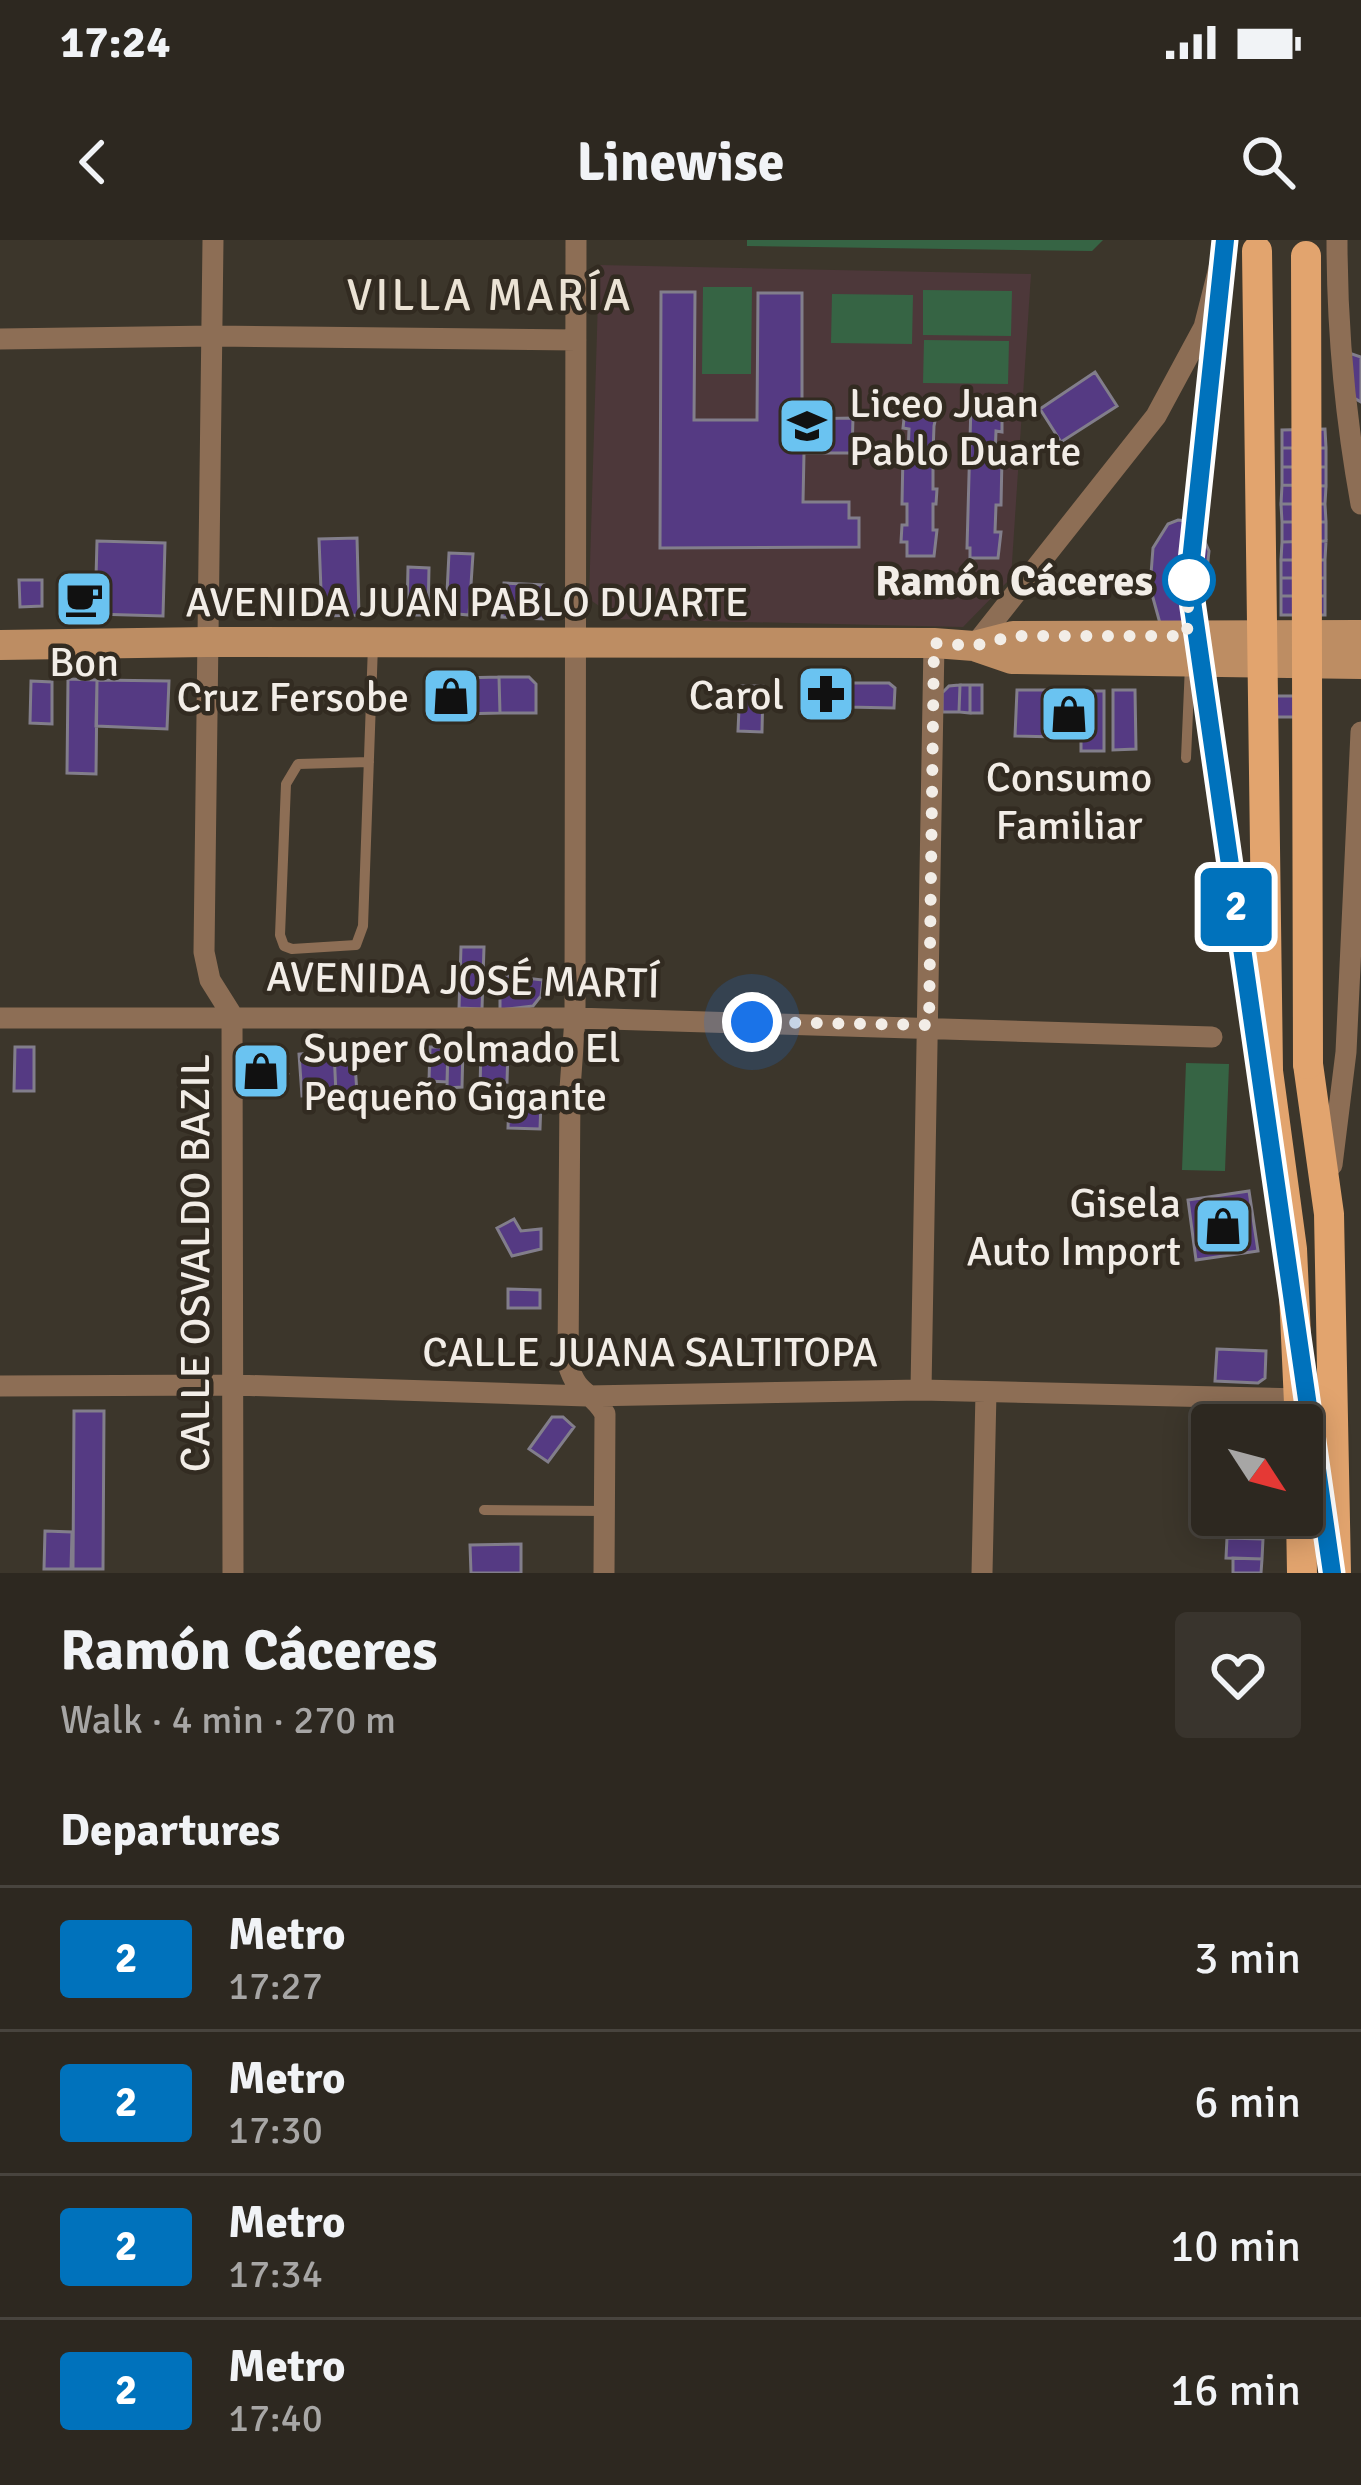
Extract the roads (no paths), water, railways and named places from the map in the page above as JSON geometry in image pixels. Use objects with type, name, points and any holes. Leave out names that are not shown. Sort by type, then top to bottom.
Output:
[{"type":"main road","points":[[1257,246],[1268,1071],[1292,1249],[1300,1404]]},
{"type":"main road","points":[[1306,248],[1308,1064],[1329,1214],[1336,1573]]},
{"type":"main road","points":[[974,646],[1013,636],[1361,635]]},
{"type":"main road","name":"AVENIDA JUAN PABLO DUARTE","points":[[0,645],[207,641],[974,646]]},
{"type":"main road","points":[[974,646],[1012,658],[1361,664]]},
{"type":"main road","points":[[1301,1536],[1302,1573]]},
{"type":"street","name":"CALLE OSVALDO BAZIL","points":[[213,240],[204,952],[210,980],[232,1015],[233,1573]]},
{"type":"street","points":[[576,240],[575,1018],[569,1089],[568,1364],[577,1389],[605,1414],[604,1573]]},
{"type":"street","points":[[974,646],[1156,416],[1204,327],[1226,240]]},
{"type":"street","points":[[1337,240],[1337,327],[1353,411],[1361,499]]},
{"type":"street","points":[[0,339],[576,340]]},
{"type":"street","points":[[921,1390],[934,643]]},
{"type":"street","points":[[1329,1214],[1334,1124],[1354,1043],[1361,732]]},
{"type":"street","name":"AVENIDA JOSÉ MARTÍ","points":[[0,1018],[575,1018],[1212,1037]]},
{"type":"street","name":"CALLE JUANA SALTITOPA","points":[[0,1386],[235,1385],[587,1396],[921,1390],[1191,1405]]},
{"type":"street","points":[[982,1573],[986,1392]]},
{"type":"lane","points":[[369,762],[298,764],[290,775],[280,934],[284,946],[356,945],[361,938],[369,762],[374,642]]},
{"type":"lane","points":[[1186,758],[1190,661]]},
{"type":"lane","points":[[484,1510],[605,1511]]},
{"type":"metro line","name":"2","points":[[1225,240],[1189,580],[1332,1573]]},
{"type":"place","name":"Liceo Juan Pablo Duarte","points":[[807,426]]},
{"type":"place","name":"Ramón Cáceres","points":[[1189,580]]},
{"type":"place","name":"Bon","points":[[84,599]]},
{"type":"place","name":"Carol","points":[[826,694]]},
{"type":"place","name":"Cruz Fersobe","points":[[451,696]]},
{"type":"place","name":"Consumo Familiar","points":[[1069,714]]},
{"type":"place","name":"Super Colmado El Pequeño Gigante","points":[[261,1071]]},
{"type":"place","name":"Gisela Auto Import","points":[[1223,1226]]},
{"type":"district","name":"VILLA MARÍA","points":[[490,294]]}]
